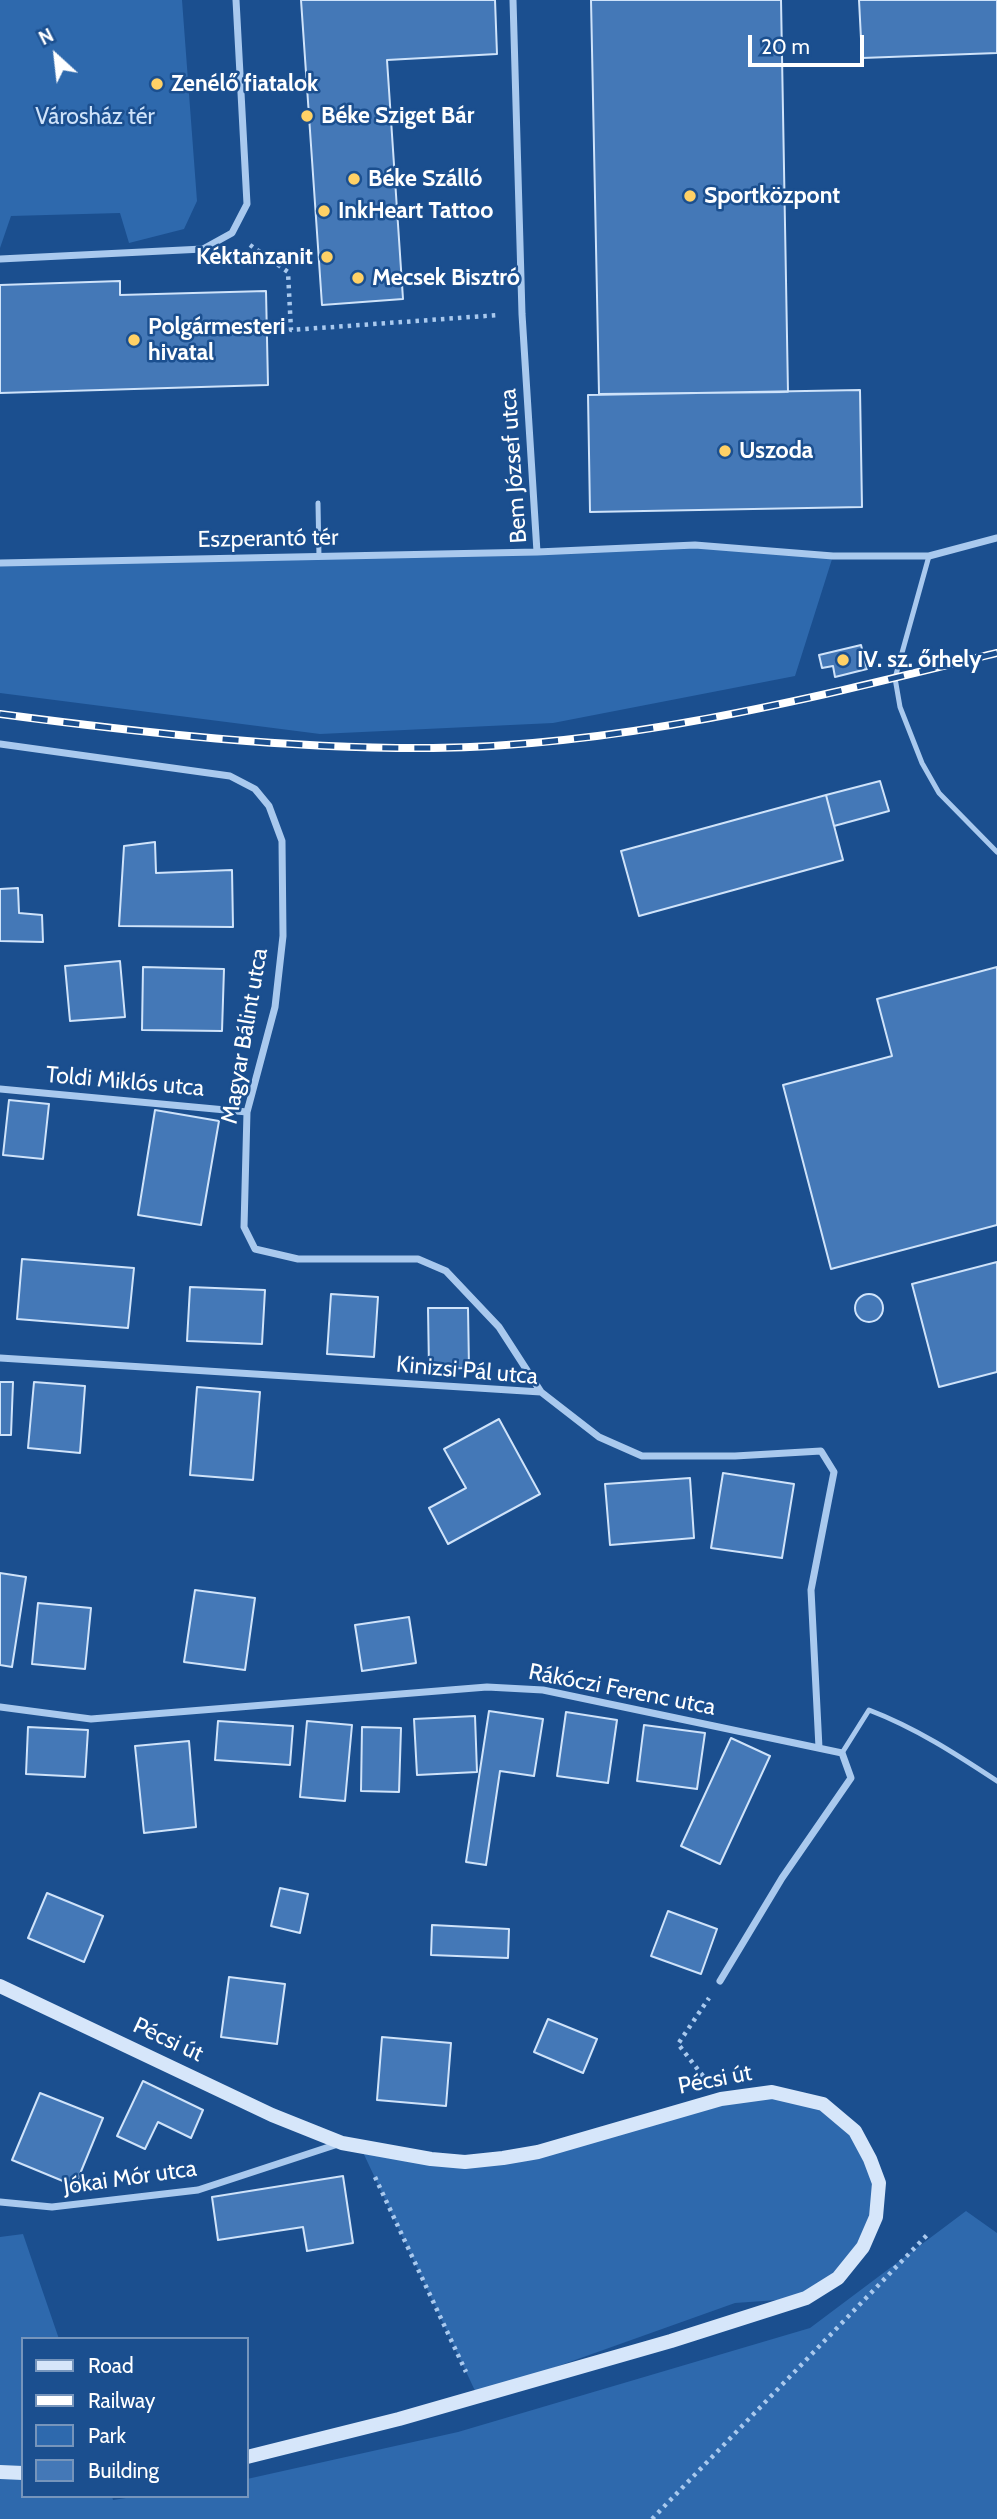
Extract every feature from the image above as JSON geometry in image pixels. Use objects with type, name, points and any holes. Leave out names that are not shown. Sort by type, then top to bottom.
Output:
[{"type":"main road","name":"Pécsi út","points":[[0,1986],[272,2115],[342,2143],[465,2162],[503,2158],[538,2152],[721,2099],[772,2092],[823,2104],[855,2131],[878,2183],[876,2217],[863,2246],[838,2278],[806,2298],[671,2341],[313,2443],[248,2457]]},
{"type":"main road","points":[[0,2472],[21,2473]]},
{"type":"street","points":[[0,259],[203,249],[232,233],[247,204],[236,0]]},
{"type":"street","name":"Bem József utca","points":[[513,0],[523,313],[537,552],[695,545],[833,556],[929,556],[997,538]]},
{"type":"street","name":"Eszperantó tér","points":[[0,562],[537,552]]},
{"type":"street","name":"Magyar Bálint utca","points":[[0,744],[230,776],[255,789],[269,806],[282,841],[283,936],[275,1007],[247,1112],[244,1227],[255,1249],[298,1259],[418,1259],[446,1271],[499,1327],[541,1392]]},
{"type":"street","name":"Toldi Miklós utca","points":[[0,1089],[247,1112]]},
{"type":"street","name":"Kinizsi Pál utca","points":[[0,1358],[541,1392],[599,1437],[642,1456],[735,1456],[821,1451],[834,1472],[811,1590],[819,1748]]},
{"type":"street","name":"Rákóczi Ferenc utca","points":[[0,1707],[91,1719],[499,1688],[544,1690],[842,1753]]},
{"type":"street","points":[[720,1981],[782,1878],[851,1778],[842,1753]]},
{"type":"street","name":"Jókai Mór utca","points":[[0,2202],[52,2207],[198,2190],[342,2143]]},
{"type":"lane","points":[[318,503],[319,557]]},
{"type":"lane","points":[[929,556],[895,678],[900,707],[922,763],[939,793],[997,852]]},
{"type":"lane","points":[[842,1753],[869,1710],[919,1733],[997,1781]]},
{"type":"path","points":[[232,233],[288,272],[291,330],[523,313]]},
{"type":"path","points":[[720,1981],[678,2043],[721,2099]]},
{"type":"path","points":[[360,2146],[477,2395]]},
{"type":"path","points":[[652,2519],[929,2233]]},
{"type":"green space","name":"Városház tér","points":[[0,0],[182,0],[197,201],[184,229],[129,243],[120,213],[11,216],[0,248]]},
{"type":"green space","points":[[695,545],[833,556],[795,676],[553,723],[320,734],[0,693],[0,563]]},
{"type":"green space","points":[[772,2092],[823,2104],[855,2131],[879,2183],[863,2247],[806,2298],[735,2303],[477,2395],[360,2146],[431,2159],[503,2158]]},
{"type":"green space","points":[[966,2211],[997,2233],[997,2519],[0,2519],[0,2237],[23,2234],[58,2337],[21,2337],[21,2498],[248,2498],[248,2479],[458,2432],[810,2328]]},
{"type":"building","name":"Béke Szálló","points":[[301,0],[495,0],[497,54],[387,60],[403,299],[322,305]]},
{"type":"building","name":"Sportközpont","points":[[591,0],[781,0],[788,392],[599,394]]},
{"type":"building","points":[[859,0],[997,0],[997,53],[862,58]]},
{"type":"building","name":"Polgármesteri hivatal","points":[[120,281],[120,295],[266,291],[268,385],[0,393],[0,285]]},
{"type":"building","name":"Uszoda","points":[[860,390],[862,507],[590,512],[588,395]]},
{"type":"building","name":"IV. sz. őrhely","points":[[861,645],[867,669],[835,677],[833,666],[822,668],[819,655]]},
{"type":"building","points":[[880,781],[889,811],[834,826],[826,795]]},
{"type":"building","points":[[826,795],[843,860],[639,916],[621,851]]},
{"type":"building","points":[[155,842],[156,873],[232,870],[233,927],[119,926],[124,846]]},
{"type":"building","points":[[18,888],[19,913],[42,915],[43,942],[0,941],[0,889]]},
{"type":"building","points":[[120,961],[125,1017],[70,1021],[65,966]]},
{"type":"building","points":[[143,967],[224,969],[222,1031],[142,1030]]},
{"type":"building","points":[[997,967],[997,1225],[831,1269],[783,1085],[892,1056],[877,999]]},
{"type":"building","points":[[9,1100],[49,1104],[43,1159],[3,1155]]},
{"type":"building","points":[[155,1110],[219,1121],[201,1225],[138,1215]]},
{"type":"building","points":[[22,1259],[134,1268],[128,1328],[17,1319]]},
{"type":"building","points":[[997,1262],[997,1372],[939,1387],[912,1284]]},
{"type":"building","points":[[190,1287],[265,1290],[262,1344],[187,1341]]},
{"type":"building","points":[[331,1294],[378,1297],[374,1357],[327,1354]]},
{"type":"building","points":[[869,1294],[879,1298],[883,1308],[879,1318],[869,1322],[859,1318],[855,1308],[859,1298]]},
{"type":"building","points":[[428,1308],[468,1308],[469,1368],[429,1369]]},
{"type":"building","points":[[0,1382],[13,1382],[11,1435],[0,1435]]},
{"type":"building","points":[[34,1382],[85,1386],[80,1453],[28,1448]]},
{"type":"building","points":[[197,1387],[260,1392],[253,1480],[190,1475]]},
{"type":"building","points":[[499,1419],[540,1494],[448,1544],[429,1508],[466,1488],[444,1449]]},
{"type":"building","points":[[723,1473],[794,1484],[782,1558],[711,1548]]},
{"type":"building","points":[[690,1478],[694,1538],[610,1545],[605,1484]]},
{"type":"building","points":[[0,1573],[26,1577],[12,1667],[0,1665]]},
{"type":"building","points":[[195,1590],[255,1598],[245,1670],[184,1662]]},
{"type":"building","points":[[38,1603],[91,1608],[85,1669],[32,1664]]},
{"type":"building","points":[[409,1617],[416,1663],[362,1671],[355,1625]]},
{"type":"building","points":[[489,1711],[543,1719],[534,1776],[500,1771],[486,1865],[466,1862]]},
{"type":"building","points":[[566,1712],[617,1720],[608,1783],[557,1776]]},
{"type":"building","points":[[475,1716],[477,1772],[417,1775],[414,1719]]},
{"type":"building","points":[[218,1721],[293,1726],[290,1765],[215,1760]]},
{"type":"building","points":[[307,1721],[352,1725],[345,1801],[300,1797]]},
{"type":"building","points":[[644,1725],[705,1733],[697,1789],[637,1781]]},
{"type":"building","points":[[28,1727],[88,1730],[85,1777],[26,1774]]},
{"type":"building","points":[[362,1727],[401,1728],[399,1792],[361,1791]]},
{"type":"building","points":[[731,1738],[770,1756],[720,1864],[681,1846]]},
{"type":"building","points":[[189,1741],[196,1827],[144,1833],[135,1746]]},
{"type":"building","points":[[280,1888],[308,1894],[300,1933],[271,1926]]},
{"type":"building","points":[[47,1893],[103,1916],[84,1962],[28,1938]]},
{"type":"building","points":[[668,1911],[717,1929],[701,1974],[651,1956]]},
{"type":"building","points":[[432,1925],[509,1929],[508,1958],[431,1955]]},
{"type":"building","points":[[229,1977],[285,1984],[277,2044],[221,2037]]},
{"type":"building","points":[[548,2019],[597,2039],[583,2073],[534,2052]]},
{"type":"building","points":[[382,2037],[451,2043],[446,2106],[377,2100]]},
{"type":"building","points":[[143,2081],[203,2110],[191,2138],[158,2122],[145,2149],[117,2136]]},
{"type":"building","points":[[40,2093],[103,2118],[75,2186],[12,2160]]},
{"type":"building","points":[[343,2176],[353,2243],[307,2251],[303,2227],[218,2240],[212,2197]]},
{"type":"railway","points":[[0,714],[270,743],[379,748],[505,745],[576,739],[718,717],[997,653]]},
{"type":"place","name":"Zenélő fiatalok","points":[[157,84]]},
{"type":"place","name":"Béke Sziget Bár","points":[[307,116]]},
{"type":"place","name":"Béke Szálló","points":[[354,179]]},
{"type":"place","name":"Sportközpont","points":[[690,196]]},
{"type":"place","name":"InkHeart Tattoo","points":[[324,211]]},
{"type":"place","name":"Kéktanzanit","points":[[327,257]]},
{"type":"place","name":"Mecsek Bisztró","points":[[358,278]]},
{"type":"place","name":"Polgármesteri hivatal","points":[[134,340]]},
{"type":"place","name":"Uszoda","points":[[725,451]]},
{"type":"place","name":"IV. sz. őrhely","points":[[843,660]]}]
